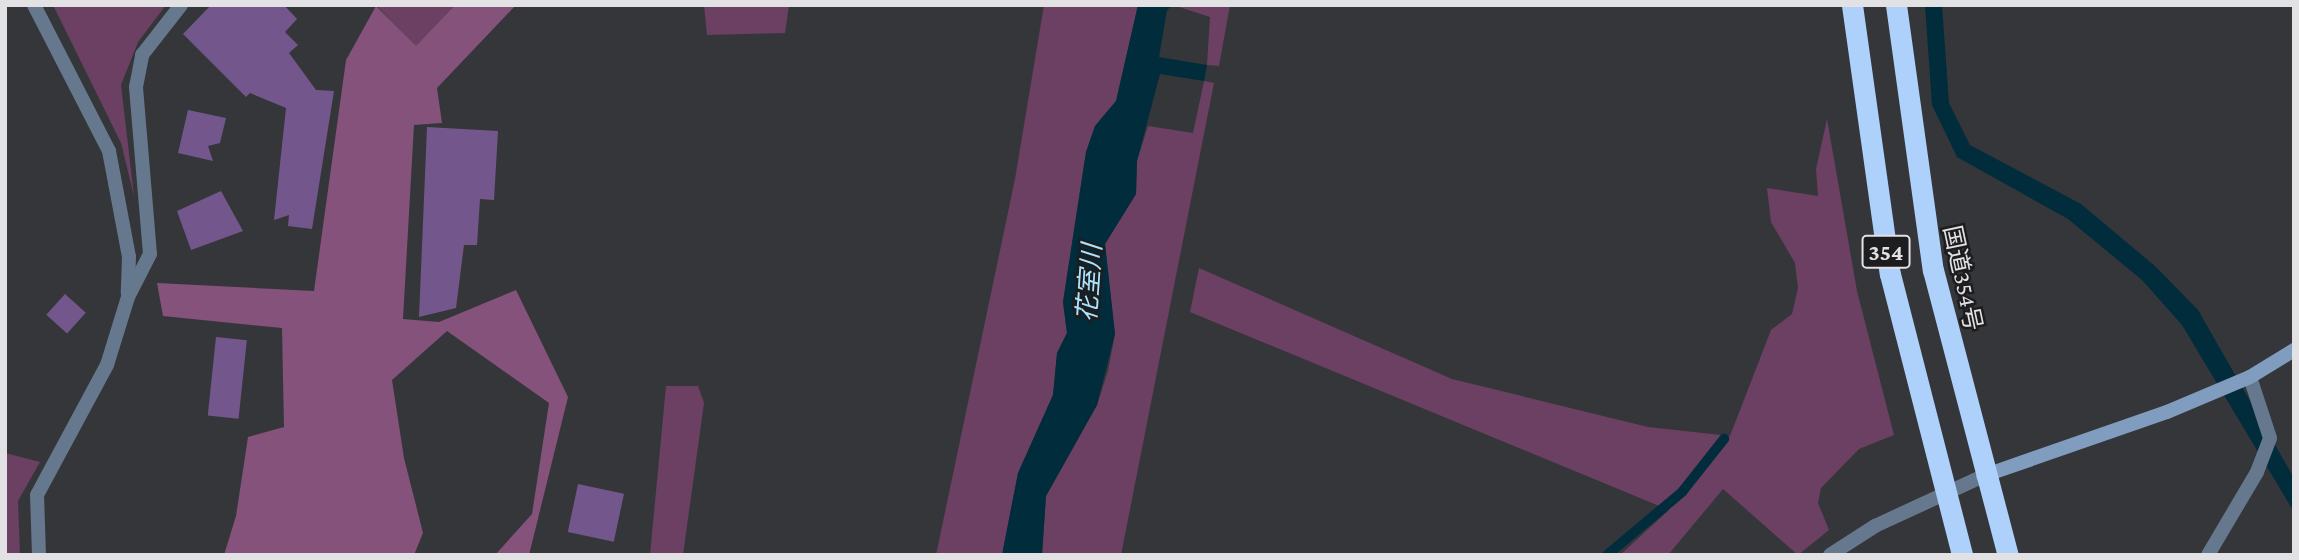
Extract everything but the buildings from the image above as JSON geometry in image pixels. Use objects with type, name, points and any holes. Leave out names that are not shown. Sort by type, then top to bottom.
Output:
[{"type":"highway","name":"354","points":[[1852,5],[1888,261],[1944,494],[1962,555]]},
{"type":"highway","name":"国道354号","points":[[1896,5],[1933,270],[1983,476],[2008,555]]},
{"type":"street","points":[[34,5],[109,152],[129,257],[128,298]]},
{"type":"street","points":[[38,555],[37,495],[107,365],[128,298],[150,254],[136,87],[142,55],[181,5]]},
{"type":"street","points":[[1830,555],[1875,526],[1983,476],[2250,377],[2294,350]]},
{"type":"street","points":[[2208,555],[2257,472],[2270,438],[2250,377]]},
{"type":"shaded area","points":[[53,5],[166,5],[138,42],[121,85],[134,196],[121,143]]},
{"type":"shaded area","points":[[376,5],[455,5],[416,47]]},
{"type":"shaded area","points":[[455,5],[516,5],[437,88],[442,123],[414,125],[403,319],[439,322],[516,290],[568,397],[529,555],[495,555],[532,514],[549,403],[447,331],[392,380],[404,458],[423,533],[414,555],[224,555],[236,516],[248,437],[284,427],[282,328],[163,316],[157,283],[314,291],[346,60],[376,6],[416,46]]},
{"type":"shaded area","points":[[704,5],[789,5],[785,33],[707,35]]},
{"type":"shaded area","points":[[1044,5],[1138,5],[1116,101],[1095,126],[1086,152],[1063,302],[1067,333],[1057,353],[1053,395],[1018,473],[1002,555],[936,555],[1015,179]]},
{"type":"shaded area","points":[[1173,5],[1230,5],[1219,66],[1207,65],[1210,17]]},
{"type":"shaded area","points":[[1204,81],[1214,83],[1121,555],[1042,555],[1046,496],[1097,405],[1108,371],[1115,334],[1105,244],[1136,194],[1137,161],[1148,126],[1193,133]]},
{"type":"shaded area","points":[[1827,119],[1857,291],[1894,435],[1859,449],[1821,488],[1818,503],[1829,530],[1798,555],[1723,489],[1668,555],[1620,555],[1669,510],[1190,312],[1199,268],[1452,379],[1648,427],[1730,436],[1771,330],[1792,314],[1798,288],[1795,263],[1771,222],[1767,188],[1818,196],[1816,169]]},
{"type":"shaded area","points":[[666,386],[698,386],[704,403],[683,555],[650,555]]},
{"type":"shaded area","points":[[5,453],[40,462],[18,501],[20,555],[5,555]]},
{"type":"water","name":"花室川","points":[[1138,5],[1173,5],[1167,10],[1159,57],[1207,65],[1204,81],[1160,74],[1137,161],[1136,194],[1105,244],[1115,334],[1097,405],[1046,496],[1042,555],[1002,555],[1018,473],[1053,395],[1057,353],[1067,333],[1063,302],[1086,152],[1095,126],[1116,101]]},
{"type":"water","points":[[1925,5],[1942,5],[1949,103],[1970,145],[2081,204],[2156,267],[2198,310],[2294,478],[2294,512],[2182,325],[2142,280],[2068,219],[1957,157],[1932,105]]},
{"type":"waterway","points":[[1607,555],[1682,492],[1724,439]]}]
